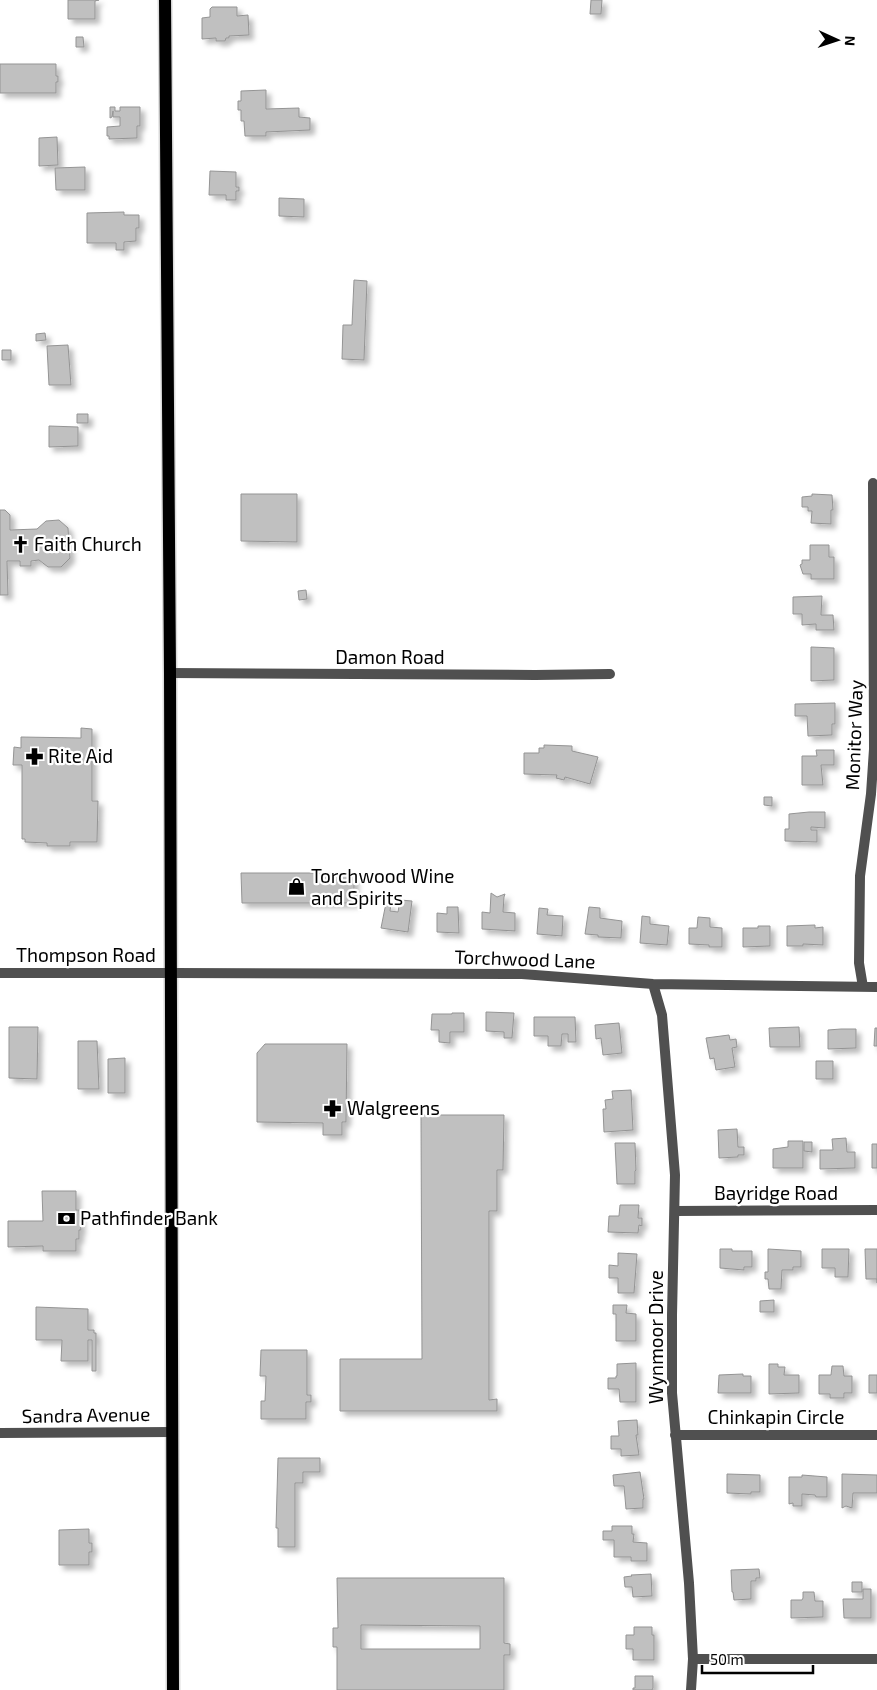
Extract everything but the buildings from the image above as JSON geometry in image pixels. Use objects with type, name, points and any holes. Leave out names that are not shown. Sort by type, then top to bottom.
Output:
[{"type":"main road","points":[[165,0],[172,973],[173,1690]]},
{"type":"street","name":"Monitor Way","points":[[863,987],[859,963],[860,876],[875,749],[873,482]]},
{"type":"street","name":"Damon Road","points":[[170,673],[535,676],[610,674]]},
{"type":"street","name":"Thompson Road","points":[[0,973],[172,973]]},
{"type":"street","name":"Torchwood Lane","points":[[172,973],[522,974],[653,984],[877,987]]},
{"type":"street","name":"Wynmoor Drive","points":[[653,984],[662,1015],[675,1175],[672,1393],[690,1583],[693,1660],[692,1690]]},
{"type":"street","name":"Bayridge Road","points":[[675,1211],[877,1210]]},
{"type":"street","name":"Sandra Avenue","points":[[0,1433],[172,1432]]},
{"type":"street","name":"Chinkapin Circle","points":[[675,1434],[877,1435]]},
{"type":"street","points":[[693,1660],[877,1659]]},
{"type":"place","name":"Faith Church","points":[[20,544]]},
{"type":"place","name":"Rite Aid","points":[[34,756]]},
{"type":"place","name":"Torchwood Wine and Spirits","points":[[297,887]]},
{"type":"place","name":"Walgreens","points":[[333,1108]]},
{"type":"place","name":"Pathfinder Bank","points":[[66,1218]]}]
